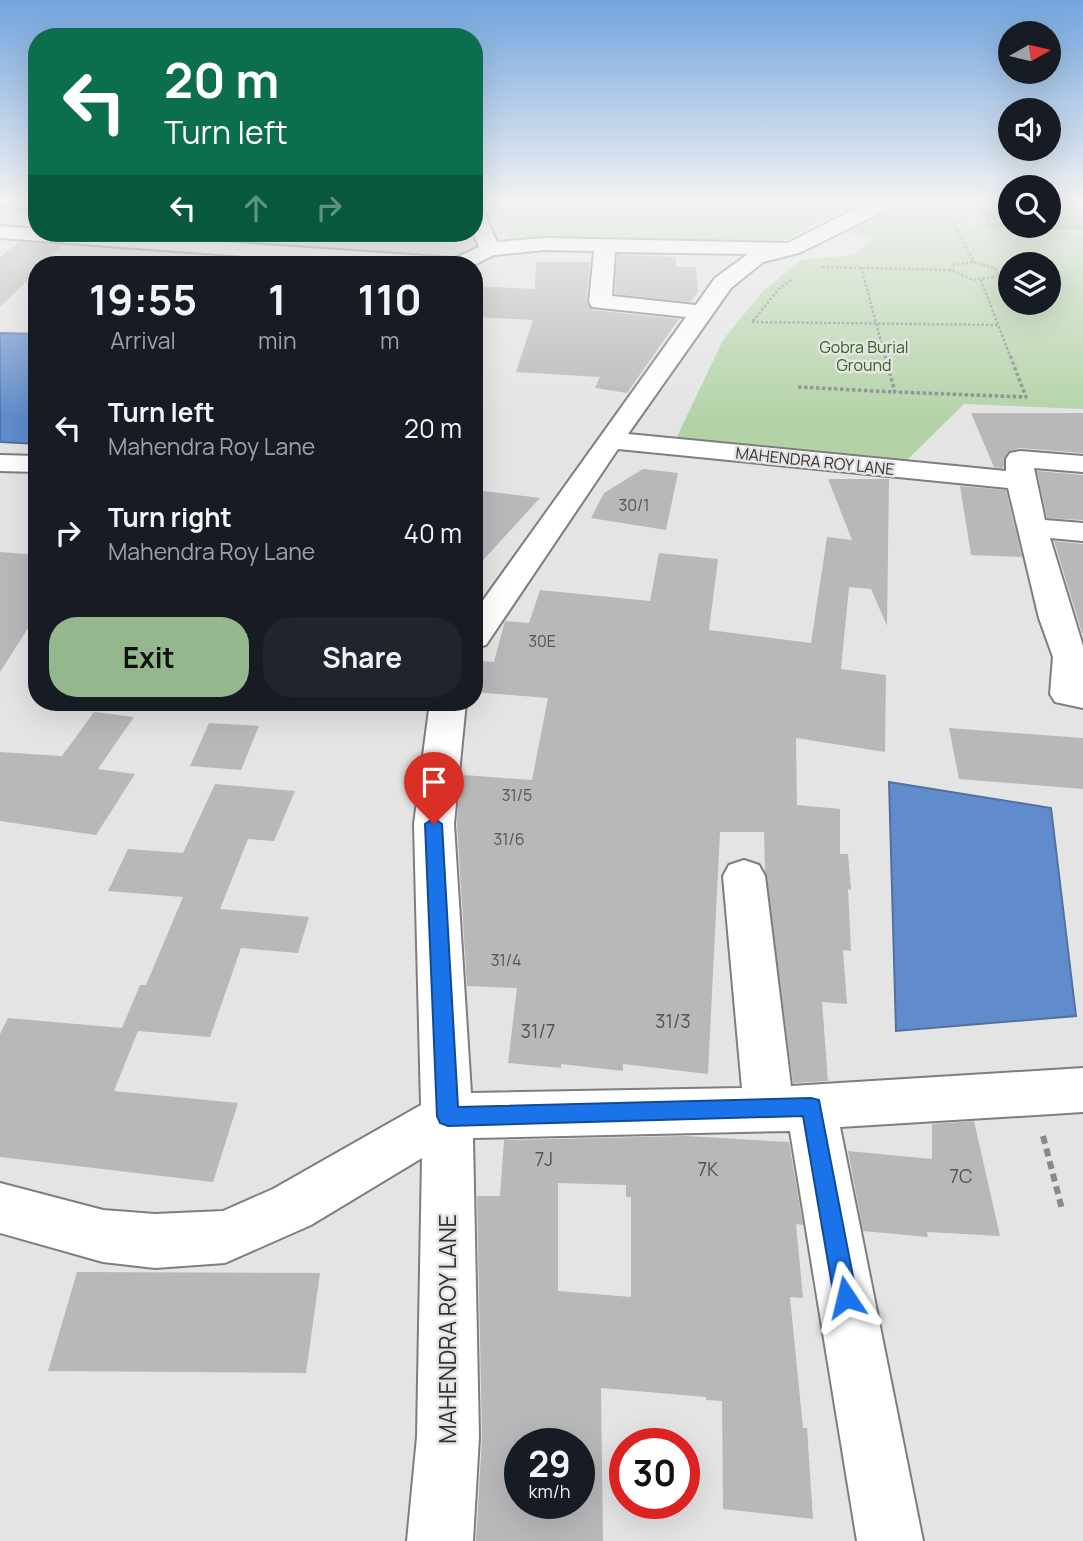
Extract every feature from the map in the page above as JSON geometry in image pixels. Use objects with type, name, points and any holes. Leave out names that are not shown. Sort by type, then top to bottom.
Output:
[{"type":"street","points":[[603,274],[600,302],[701,312]]},
{"type":"street","points":[[483,625],[701,312],[723,283],[735,274]]},
{"type":"street","name":"MAHENDRA ROY LANE","points":[[610,440],[1020,481]]},
{"type":"street","points":[[1083,464],[1020,459],[1020,481],[1032,528],[1067,604],[1070,657],[1068,694],[1083,697]]},
{"type":"street","points":[[0,463],[28,464]]},
{"type":"street","points":[[1032,528],[1083,532]]},
{"type":"street","name":"MAHENDRA ROY LANE","points":[[440,1541],[448,1437],[448,1116],[434,824],[448,711]]},
{"type":"street","points":[[744,876],[790,1108],[890,1541]]},
{"type":"street","points":[[0,1208],[103,1236],[155,1241],[225,1237],[292,1208],[448,1116],[790,1108],[1083,1090]]},
{"type":"path","points":[[789,274],[752,322],[998,325]]},
{"type":"path","points":[[863,274],[894,392]]},
{"type":"path","points":[[958,274],[965,278],[981,280],[995,279],[1001,274]]},
{"type":"path","points":[[798,387],[1026,397],[981,280]]},
{"type":"path","points":[[1031,1092],[1062,1209]]},
{"type":"green space","name":"Gobra Burial Ground","points":[[783,274],[998,274],[998,315],[1061,315],[1061,274],[1083,274],[1083,409],[964,404],[904,463],[674,443],[723,340],[762,292]]},
{"type":"water","points":[[0,333],[28,334],[28,444],[0,442]]},
{"type":"water","points":[[889,782],[1051,808],[1076,1016],[896,1031]]},
{"type":"building","points":[[0,274],[28,274],[28,280],[0,307]]},
{"type":"building","points":[[536,274],[589,274],[586,302],[592,310],[679,319],[627,393],[595,388],[600,377],[516,372],[533,320],[483,317],[483,286],[535,289]]},
{"type":"building","points":[[616,274],[697,274],[698,292],[690,302],[615,294]]},
{"type":"building","points":[[971,413],[1083,413],[1083,453],[1019,448],[1008,452],[1003,468],[994,467]]},
{"type":"building","points":[[643,469],[678,473],[666,530],[591,518],[604,493]]},
{"type":"building","points":[[1037,471],[1083,475],[1083,520],[1047,518]]},
{"type":"building","points":[[828,479],[889,479],[887,626],[871,589],[849,587],[841,669],[886,675],[885,752],[796,738],[797,805],[840,809],[840,854],[848,854],[851,951],[843,950],[847,1004],[822,1002],[828,1081],[793,1083],[765,871],[764,832],[720,832],[708,1074],[623,1064],[623,1071],[561,1064],[561,1068],[508,1063],[517,988],[467,986],[457,824],[464,775],[532,780],[548,698],[483,693],[483,661],[494,662],[505,621],[529,623],[540,590],[650,601],[659,553],[718,559],[709,630],[811,643],[827,537],[852,540]]},
{"type":"building","points":[[960,486],[1006,490],[1022,557],[971,555]]},
{"type":"building","points":[[483,491],[540,498],[483,560]]},
{"type":"building","points":[[1054,541],[1083,544],[1083,633],[1082,633]]},
{"type":"building","points":[[0,552],[28,554],[28,628],[0,672]]},
{"type":"building","points":[[94,712],[134,717],[98,769],[135,774],[96,835],[0,821],[0,752],[62,756]]},
{"type":"building","points":[[209,723],[259,726],[241,770],[190,766]]},
{"type":"building","points":[[949,728],[1083,738],[1083,789],[959,779]]},
{"type":"building","points":[[215,784],[295,791],[274,841],[248,839],[220,909],[309,917],[298,953],[241,948],[210,1037],[138,1031],[114,1091],[238,1103],[213,1182],[0,1157],[0,1034],[8,1018],[122,1028],[140,985],[146,985],[183,897],[108,891],[128,849],[183,853]]},
{"type":"building","points":[[974,1121],[1000,1236],[927,1232],[928,1237],[863,1231],[848,1151],[932,1159],[932,1124]]},
{"type":"building","points":[[685,1136],[789,1142],[803,1225],[796,1224],[803,1298],[790,1297],[803,1428],[807,1428],[813,1519],[723,1509],[722,1401],[706,1400],[706,1397],[601,1388],[603,1541],[476,1541],[482,1437],[477,1196],[500,1196],[504,1140]],"holes":[[[558,1183],[626,1185],[626,1197],[631,1197],[631,1297],[558,1291]]]},
{"type":"building","points":[[77,1272],[320,1273],[306,1373],[48,1371]]},
{"type":"route","points":[[434,824],[448,1116],[811,1107],[846,1297]]}]
